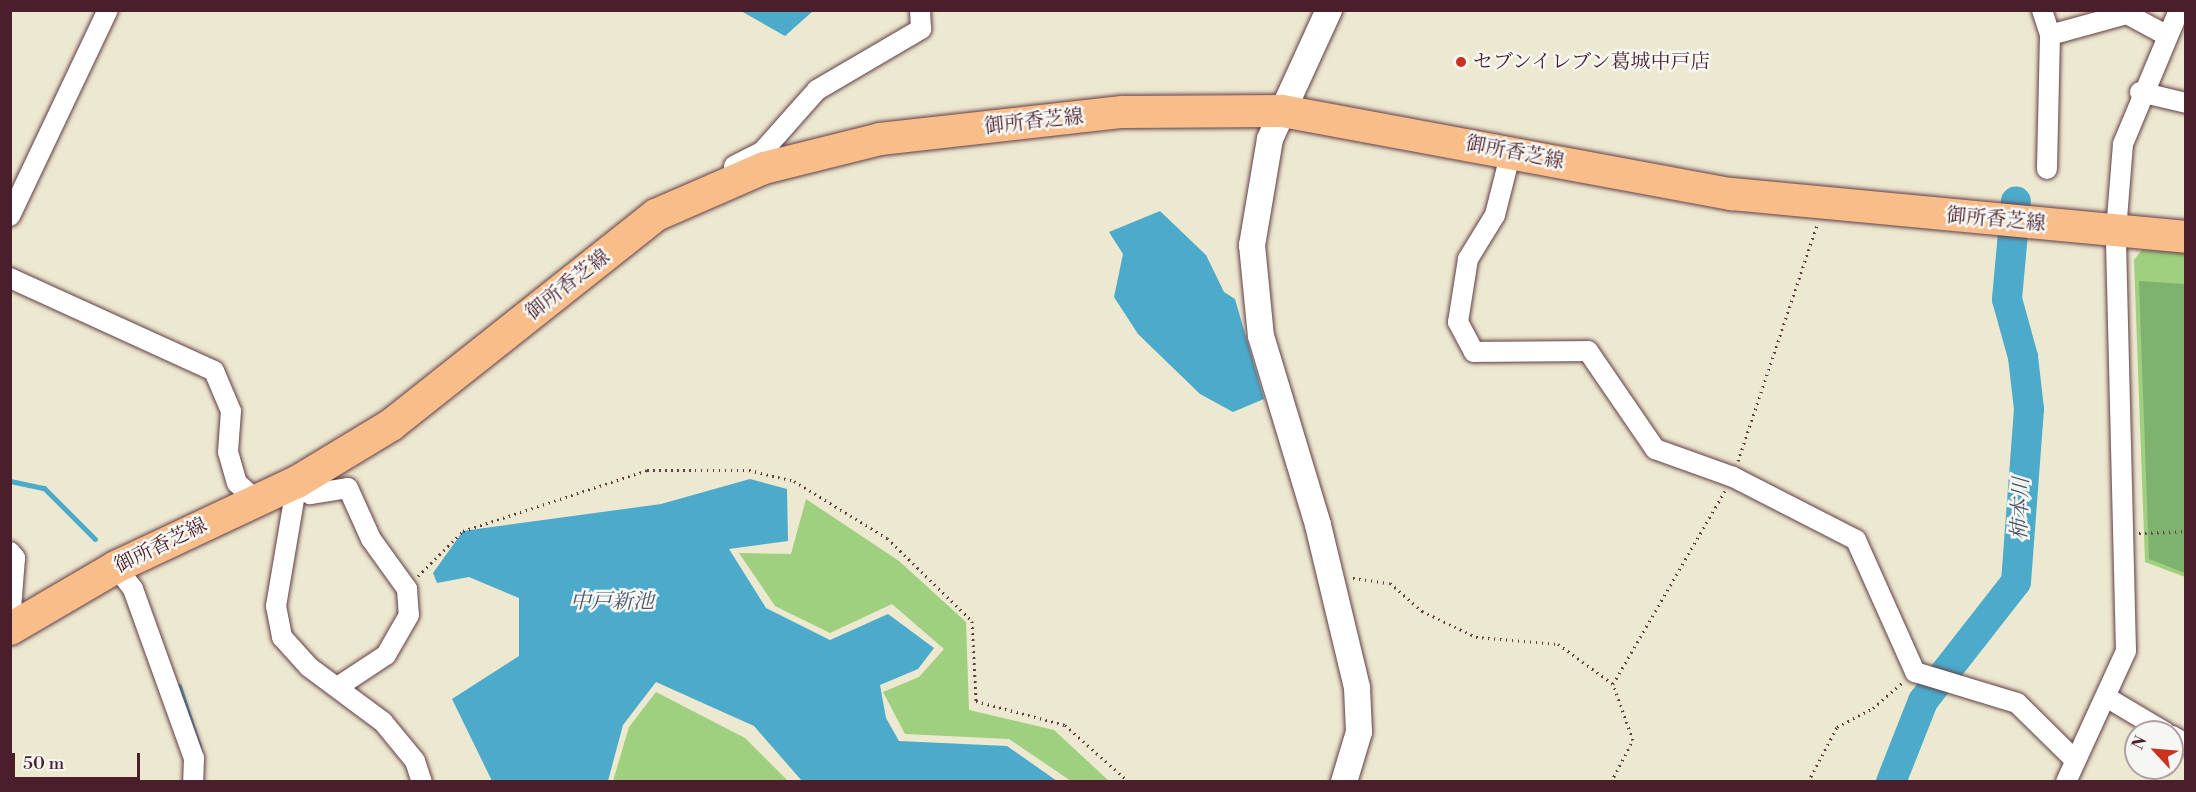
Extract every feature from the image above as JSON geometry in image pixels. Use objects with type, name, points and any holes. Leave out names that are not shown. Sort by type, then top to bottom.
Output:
[{"type":"main road","name":"御所香芝線","points":[[14,627],[116,567],[297,482],[391,425],[656,215],[708,193],[770,156],[880,139],[1111,113],[1282,111],[1511,152],[1682,186],[1823,205],[2186,237]]},
{"type":"street","points":[[10,216],[108,10]]},
{"type":"street","points":[[770,156],[817,90],[921,29],[920,10]]},
{"type":"street","points":[[1329,10],[1282,111],[1254,211],[1255,305],[1330,575],[1360,712],[1344,782]]},
{"type":"street","points":[[2042,10],[2050,35],[2047,170]]},
{"type":"street","points":[[2066,782],[2126,651],[2126,534],[2116,231],[2123,144],[2140,92],[2179,10]]},
{"type":"street","points":[[2050,35],[2127,14],[2166,35]]},
{"type":"street","points":[[2140,92],[2186,102]]},
{"type":"street","points":[[1511,152],[1495,215],[1468,259],[1458,322],[1474,352],[1588,351],[1655,449],[1733,477],[1856,540],[1915,672],[2017,703],[2075,760]]},
{"type":"street","points":[[10,278],[214,371],[231,411],[228,452],[237,483],[256,500]]},
{"type":"street","points":[[297,482],[310,494],[348,488],[371,539],[407,589],[410,615],[386,655],[339,686]]},
{"type":"street","points":[[297,482],[276,606],[282,637],[309,667],[339,686],[402,742],[422,782]]},
{"type":"street","points":[[10,552],[15,558],[11,609],[14,627]]},
{"type":"street","points":[[116,567],[133,589],[194,758],[193,782]]},
{"type":"street","points":[[2106,697],[2145,720]]},
{"type":"path","points":[[1613,684],[1733,477],[1823,205]]},
{"type":"path","points":[[407,589],[463,531],[647,470],[749,470],[794,481],[887,538],[972,621],[976,701],[1065,725],[1129,782]]},
{"type":"path","points":[[2126,534],[2186,531]]},
{"type":"path","points":[[1330,575],[1390,583],[1422,611],[1476,637],[1558,644],[1613,684],[1633,740],[1611,782]]},
{"type":"path","points":[[1808,782],[1837,727],[1874,708],[1915,672]]},
{"type":"green space","points":[[2142,250],[2185,252],[2185,577],[2145,562],[2134,260]]},
{"type":"green space","points":[[2139,281],[2185,284],[2185,573],[2149,559]]},
{"type":"green space","points":[[806,499],[899,561],[966,622],[969,710],[1054,730],[1109,781],[1071,781],[1009,739],[905,734],[883,692],[919,677],[944,649],[892,604],[830,633],[775,606],[739,553],[791,554]]},
{"type":"green space","points":[[656,692],[745,738],[788,781],[613,781],[629,727]]},
{"type":"water","points":[[741,11],[813,11],[785,36]]},
{"type":"water","points":[[1160,211],[1206,255],[1224,292],[1235,299],[1264,399],[1233,412],[1200,394],[1138,334],[1114,297],[1123,254],[1109,232]]},
{"type":"water","name":"中戸新池","points":[[750,479],[787,489],[788,541],[729,549],[766,608],[830,640],[888,614],[934,648],[918,669],[880,685],[886,718],[899,741],[1007,746],[1057,781],[802,781],[754,726],[656,682],[623,725],[608,781],[492,781],[452,699],[519,656],[519,598],[469,577],[437,583],[433,573],[463,531],[661,504]]},
{"type":"waterway","name":"柿本川","points":[[1891,782],[1923,701],[2016,582],[2029,409],[2023,357],[2007,299],[2016,201]]},
{"type":"waterway","points":[[10,481],[44,488],[95,539]]},
{"type":"waterway","points":[[179,686],[199,747]]},
{"type":"place","name":"セブンイレブン葛城中戸店","points":[[1461,62]]}]
